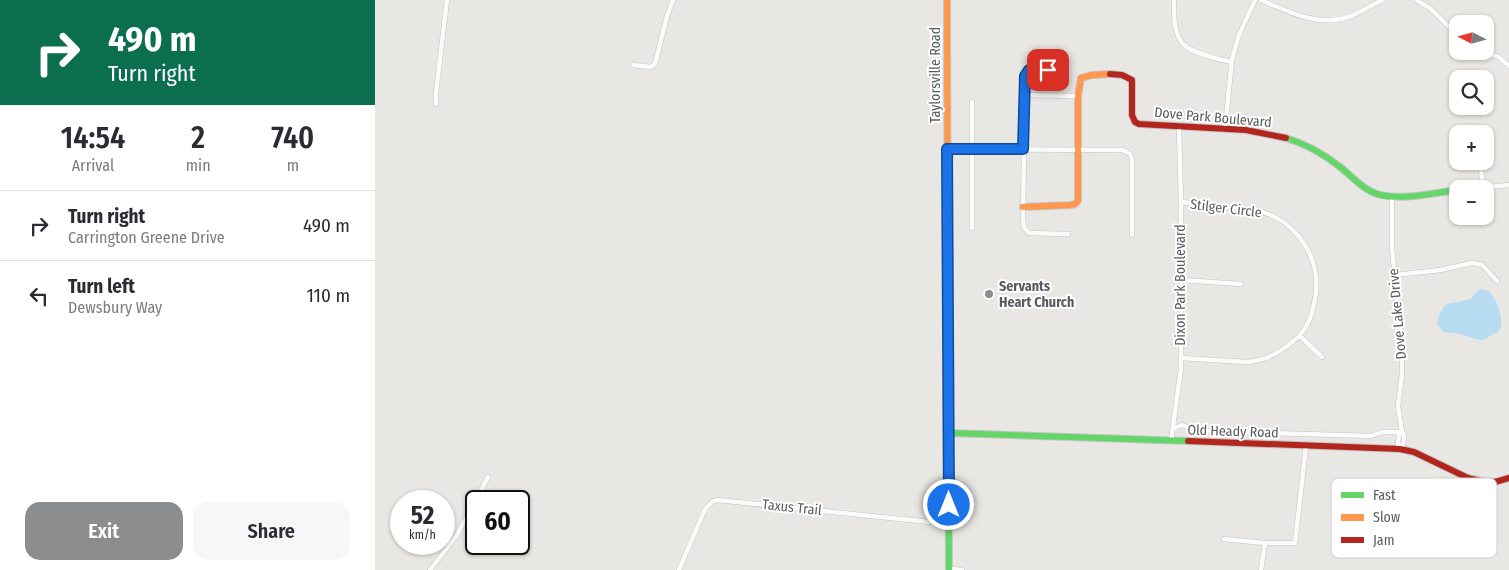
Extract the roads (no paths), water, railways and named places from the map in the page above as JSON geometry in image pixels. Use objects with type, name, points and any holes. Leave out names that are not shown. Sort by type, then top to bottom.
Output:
[{"type":"street","points":[[436,104],[447,0]]},
{"type":"street","points":[[633,65],[651,67],[655,64],[673,0]]},
{"type":"street","name":"Taylorsville Road","points":[[947,0],[949,570]]},
{"type":"street","points":[[1174,0],[1174,18],[1177,32],[1183,45],[1208,57],[1232,62]]},
{"type":"street","points":[[1225,128],[1232,62],[1239,34],[1255,0]]},
{"type":"street","points":[[1261,0],[1300,16],[1329,20],[1347,18],[1383,0]]},
{"type":"street","points":[[1417,0],[1430,8],[1449,27]]},
{"type":"street","points":[[1494,56],[1509,66]]},
{"type":"street","points":[[1066,70],[1029,70],[1025,76],[1023,207],[1024,227],[1029,233],[1068,234]]},
{"type":"street","name":"Dove Park Boulevard","points":[[1023,207],[1071,205],[1078,201],[1078,96],[1081,78],[1087,75],[1124,74],[1129,76],[1132,80],[1132,115],[1135,122],[1139,124],[1265,132],[1283,136],[1306,145],[1336,164],[1362,186],[1376,194],[1393,197],[1449,191]]},
{"type":"street","points":[[1024,95],[1078,96]]},
{"type":"street","points":[[972,102],[972,228]]},
{"type":"street","name":"Dixon Park Boulevard","points":[[1171,441],[1181,368],[1179,127]]},
{"type":"street","points":[[947,149],[1123,150],[1130,154],[1132,163],[1132,235]]},
{"type":"street","points":[[1494,186],[1509,185]]},
{"type":"street","name":"Dove Lake Drive","points":[[1393,197],[1391,248],[1402,349],[1399,406],[1402,432],[1399,434],[1398,444],[1401,449]]},
{"type":"street","name":"Stilger Circle","points":[[1181,202],[1261,210],[1278,218],[1294,229],[1306,245],[1316,274],[1317,292],[1313,312],[1300,336],[1276,354],[1258,361],[1247,362],[1181,358]]},
{"type":"street","points":[[1395,275],[1440,270],[1472,262],[1482,265],[1497,281]]},
{"type":"street","points":[[1180,280],[1241,284]]},
{"type":"street","points":[[1300,336],[1322,357]]},
{"type":"street","points":[[1174,428],[1182,425],[1196,430],[1208,431],[1347,436],[1371,436],[1382,432],[1402,432]]},
{"type":"street","name":"Old Heady Road","points":[[949,433],[1401,449],[1414,452],[1472,478]]},
{"type":"street","points":[[1224,539],[1265,543],[1295,543],[1306,446]]},
{"type":"street","points":[[430,570],[457,535],[488,477]]},
{"type":"street","name":"Taxus Trail","points":[[679,570],[705,509],[717,500],[949,524]]},
{"type":"street","points":[[1261,570],[1265,543]]},
{"type":"street","points":[[949,570],[962,570]]},
{"type":"water","points":[[1482,289],[1489,291],[1495,299],[1501,316],[1499,331],[1483,340],[1461,334],[1443,332],[1437,324],[1442,309],[1446,305],[1472,298],[1476,292]]},
{"type":"place","name":"Servants Heart Church","points":[[989,294]]}]
